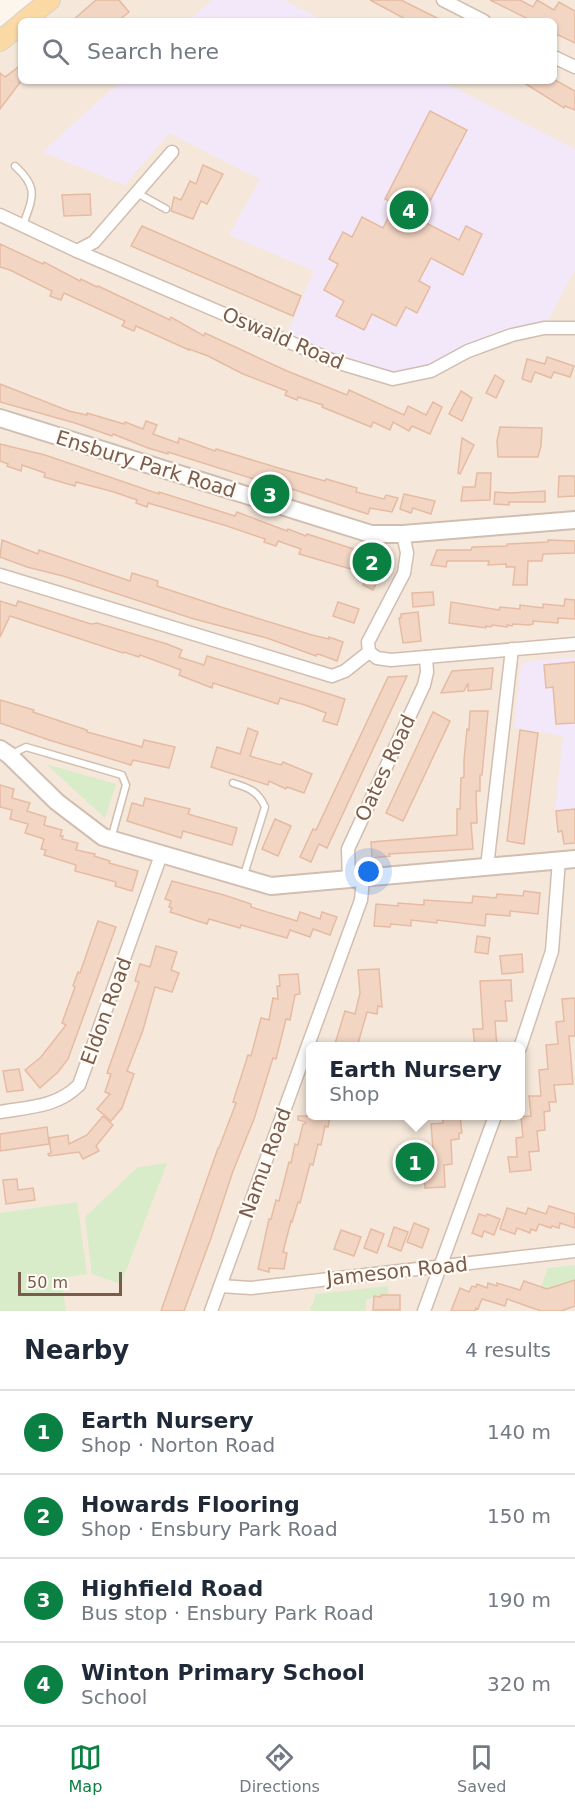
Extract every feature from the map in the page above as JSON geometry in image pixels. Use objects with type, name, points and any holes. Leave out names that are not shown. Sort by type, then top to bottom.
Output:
[{"type":"main road","points":[[28,18],[50,0]]},
{"type":"main road","points":[[0,41],[18,26]]},
{"type":"street","points":[[443,0],[478,18]]},
{"type":"street","points":[[557,58],[575,67]]},
{"type":"street","points":[[77,251],[94,242],[172,152]]},
{"type":"street","name":"Oswald Road","points":[[0,215],[77,251],[336,362],[393,379],[431,371],[468,351],[512,335],[544,328],[575,328]]},
{"type":"street","name":"Ensbury Park Road","points":[[0,418],[371,534],[402,534],[575,520]]},
{"type":"street","points":[[402,534],[407,553],[404,573],[368,642],[369,652],[377,658],[391,660],[575,644]]},
{"type":"street","points":[[0,575],[332,676],[345,671],[369,652]]},
{"type":"street","points":[[487,867],[512,649]]},
{"type":"street","name":"Oates Road","points":[[356,879],[348,849],[423,685],[427,672],[426,657]]},
{"type":"street","points":[[5,752],[57,802],[95,832],[111,840],[271,886],[567,859],[552,951],[522,1042]]},
{"type":"street","name":"Eldon Road","points":[[0,1112],[55,1102],[68,1096],[79,1085],[161,855]]},
{"type":"street","name":"Namu Road","points":[[309,1042],[361,900],[356,879]]},
{"type":"street","name":"Namu Road","points":[[211,1311],[306,1051]]},
{"type":"street","points":[[424,1311],[494,1120]]},
{"type":"street","name":"Jameson Road","points":[[220,1287],[251,1288],[575,1251]]},
{"type":"lane","points":[[15,166],[27,178],[32,188],[31,202],[23,226]]},
{"type":"lane","points":[[137,193],[166,209]]},
{"type":"lane","points":[[5,752],[26,747],[122,776],[126,785],[111,840]]},
{"type":"lane","points":[[233,783],[252,789],[260,796],[265,807],[243,879]]},
{"type":"shaded area","points":[[51,0],[575,0],[575,1311],[0,1311],[0,42],[18,27],[18,84],[557,84],[557,18],[30,18]]},
{"type":"shaded area","points":[[212,0],[284,0],[319,18],[191,18]]},
{"type":"shaded area","points":[[118,84],[447,84],[575,149],[575,269],[544,328],[393,379],[285,339],[314,271],[229,235],[260,179],[169,133],[125,185],[42,152]]},
{"type":"shaded area","points":[[575,657],[575,809],[555,811],[563,736],[514,728],[521,664],[529,661]]},
{"type":"green space","points":[[46,764],[116,784],[105,818]]},
{"type":"green space","points":[[167,1163],[121,1284],[92,1274],[85,1217],[138,1167]]},
{"type":"green space","points":[[77,1202],[87,1274],[61,1278],[66,1311],[0,1311],[0,1213]]},
{"type":"green space","points":[[575,1265],[575,1280],[539,1292],[548,1268]]},
{"type":"green space","points":[[388,1286],[388,1295],[366,1299],[366,1311],[310,1311],[316,1294]]},
{"type":"building","points":[[96,0],[119,0],[129,12],[122,18],[75,18]]},
{"type":"building","points":[[370,0],[401,0],[437,18],[403,18]]},
{"type":"building","points":[[490,0],[520,0],[533,7],[537,0],[554,10],[559,2],[575,11],[575,43],[557,34],[557,18],[526,18]]},
{"type":"building","points":[[18,67],[19,84],[0,109],[0,73],[5,77]]},
{"type":"building","points":[[557,81],[575,91],[575,110],[565,106],[564,108],[526,84],[557,84]]},
{"type":"building","points":[[430,111],[467,130],[420,220],[459,240],[466,226],[482,234],[463,275],[431,258],[419,281],[430,287],[417,313],[406,307],[396,326],[372,314],[364,330],[336,316],[344,301],[324,290],[338,264],[329,259],[343,232],[352,237],[362,217],[383,228],[395,204],[385,199]]},
{"type":"building","points":[[203,165],[223,174],[207,204],[201,201],[193,219],[171,211],[174,197],[181,200],[190,181],[196,184]]},
{"type":"building","points":[[90,194],[91,215],[64,216],[62,195]]},
{"type":"building","points":[[142,226],[301,296],[293,316],[131,246]]},
{"type":"building","points":[[0,244],[170,320],[171,317],[204,336],[205,333],[287,371],[347,395],[349,390],[404,415],[408,406],[426,415],[433,402],[442,407],[430,434],[412,426],[409,431],[393,422],[390,430],[373,422],[371,427],[322,407],[323,405],[298,397],[297,400],[285,395],[287,391],[243,374],[208,356],[136,326],[134,331],[122,326],[125,321],[64,293],[61,300],[50,296],[52,291],[0,267]]},
{"type":"building","points":[[547,357],[574,366],[570,377],[554,372],[551,378],[535,372],[531,382],[522,379],[527,359],[545,364]]},
{"type":"building","points":[[495,375],[504,381],[496,398],[486,393]]},
{"type":"building","points":[[0,384],[69,411],[87,415],[87,413],[124,424],[125,422],[143,429],[146,421],[157,425],[153,434],[178,443],[179,438],[215,451],[216,449],[357,488],[356,492],[384,499],[386,495],[398,498],[392,512],[370,508],[368,514],[277,484],[276,486],[168,452],[168,454],[148,448],[113,434],[112,436],[0,402]]},
{"type":"building","points":[[461,391],[472,398],[462,421],[449,414]]},
{"type":"building","points":[[500,427],[542,428],[538,457],[498,457],[497,441]]},
{"type":"building","points":[[462,438],[474,445],[460,474],[458,473]]},
{"type":"building","points":[[0,444],[45,455],[159,494],[159,492],[235,516],[237,512],[287,531],[288,529],[306,536],[307,534],[363,552],[364,550],[387,561],[373,590],[363,585],[368,574],[299,554],[301,549],[278,541],[276,546],[264,542],[265,539],[224,525],[148,503],[147,507],[136,503],[137,500],[114,492],[76,482],[75,486],[44,477],[45,473],[22,465],[21,471],[7,466],[8,464],[0,461]]},
{"type":"building","points":[[477,473],[491,473],[490,500],[461,501],[463,487],[475,487]]},
{"type":"building","points":[[559,476],[575,476],[575,496],[558,497]]},
{"type":"building","points":[[545,491],[545,502],[494,504],[495,492]]},
{"type":"building","points":[[404,494],[435,501],[431,514],[413,508],[411,513],[400,509]]},
{"type":"building","points":[[2,540],[38,554],[39,550],[130,581],[132,573],[158,581],[157,586],[224,608],[343,642],[337,661],[317,654],[316,656],[267,638],[194,619],[63,576],[27,567],[0,557]]},
{"type":"building","points":[[548,540],[575,541],[575,553],[543,554],[542,561],[528,561],[527,585],[513,585],[515,567],[506,567],[506,564],[488,565],[489,561],[447,561],[446,567],[431,565],[437,550],[471,550],[472,547],[507,546],[507,544],[548,542]]},
{"type":"building","points":[[433,592],[434,605],[413,607],[412,593]]},
{"type":"building","points":[[565,599],[575,600],[575,619],[558,618],[558,623],[533,621],[533,624],[529,625],[513,624],[507,627],[492,625],[486,628],[449,623],[451,602],[499,610],[500,607],[520,609],[520,605],[543,608],[543,604],[564,606]]},
{"type":"building","points":[[0,601],[16,606],[18,601],[91,624],[97,623],[167,644],[182,650],[179,657],[204,665],[207,656],[345,699],[337,725],[323,721],[326,713],[305,705],[280,698],[278,704],[213,683],[212,688],[179,675],[181,670],[140,655],[139,657],[123,653],[10,616],[0,637]]},
{"type":"building","points":[[338,602],[359,609],[354,623],[333,616]]},
{"type":"building","points":[[418,612],[421,641],[403,643],[399,618],[401,614]]},
{"type":"building","points":[[575,662],[575,723],[556,724],[553,687],[546,688],[544,665]]},
{"type":"building","points":[[493,668],[491,689],[468,691],[468,683],[464,691],[441,693],[452,671]]},
{"type":"building","points":[[407,676],[327,848],[319,844],[311,862],[300,857],[313,829],[316,830],[388,677]]},
{"type":"building","points":[[0,700],[34,710],[33,712],[87,730],[87,732],[142,747],[144,740],[175,747],[169,768],[133,760],[131,765],[0,723]]},
{"type":"building","points":[[470,711],[488,711],[480,791],[476,791],[477,823],[471,823],[473,849],[389,854],[390,856],[372,858],[371,842],[457,835],[457,809],[460,809],[461,778],[464,777]]},
{"type":"building","points":[[433,712],[450,721],[403,821],[386,813]]},
{"type":"building","points":[[248,728],[258,732],[250,756],[281,765],[283,762],[312,774],[304,793],[287,787],[286,789],[269,781],[268,785],[211,767],[217,747],[240,754]]},
{"type":"building","points":[[520,730],[538,733],[524,844],[507,841]]},
{"type":"building","points":[[0,785],[14,789],[12,798],[30,803],[27,811],[46,817],[44,825],[62,830],[60,836],[63,836],[62,839],[78,843],[76,850],[95,854],[94,856],[110,861],[109,863],[138,871],[132,891],[115,886],[116,882],[75,871],[76,865],[44,855],[46,850],[41,849],[44,839],[25,833],[28,824],[10,819],[12,810],[0,807]]},
{"type":"building","points":[[145,798],[190,809],[188,814],[237,828],[232,845],[183,831],[181,838],[127,821],[132,803],[143,806]]},
{"type":"building","points":[[575,809],[575,843],[564,844],[562,831],[558,832],[556,811]]},
{"type":"building","points":[[275,819],[291,826],[278,856],[262,849]]},
{"type":"building","points":[[172,881],[224,895],[251,904],[251,907],[297,921],[300,912],[320,919],[322,912],[337,917],[330,935],[313,929],[310,937],[290,930],[287,938],[209,919],[207,924],[170,912],[171,901],[165,899]]},
{"type":"building","points":[[524,891],[540,893],[538,914],[510,911],[510,916],[486,914],[485,926],[437,920],[437,923],[411,920],[411,926],[391,924],[390,927],[374,926],[376,904],[424,905],[424,900],[472,903],[473,896],[496,898],[497,894],[523,896]]},
{"type":"building","points":[[98,921],[116,927],[68,1059],[58,1072],[40,1088],[25,1070],[41,1057],[66,1025],[62,1023],[75,987],[73,986],[78,972],[80,973]]},
{"type":"building","points":[[477,936],[490,938],[488,954],[475,952]]},
{"type":"building","points":[[156,946],[177,952],[171,970],[179,973],[172,992],[155,987],[143,1030],[127,1071],[134,1074],[122,1108],[111,1121],[97,1109],[110,1094],[105,1092],[111,1074],[107,1073],[139,982],[135,981],[140,964],[150,967]]},
{"type":"building","points":[[522,954],[523,972],[502,974],[500,956]]},
{"type":"building","points":[[379,969],[382,1007],[378,1006],[377,1014],[367,1012],[358,1042],[336,1042],[345,1011],[355,1014],[360,993],[358,970]]},
{"type":"building","points":[[298,974],[300,994],[295,995],[290,1020],[286,1019],[276,1059],[273,1058],[254,1119],[233,1171],[184,1311],[161,1311],[236,1103],[233,1102],[248,1055],[251,1056],[261,1018],[269,1020],[273,998],[278,999],[279,975]]},
{"type":"building","points":[[511,980],[512,1001],[505,1001],[507,1021],[495,1021],[497,1042],[474,1042],[473,1029],[483,1029],[480,981]]},
{"type":"building","points":[[575,998],[575,1036],[569,1036],[573,1084],[554,1085],[556,1102],[549,1102],[550,1111],[544,1112],[545,1130],[537,1131],[539,1151],[529,1152],[531,1170],[510,1172],[508,1157],[517,1157],[516,1138],[523,1137],[521,1120],[531,1116],[529,1096],[541,1096],[539,1070],[548,1069],[546,1045],[558,1044],[556,1022],[564,1021],[562,999]]},
{"type":"building","points":[[19,1069],[23,1090],[7,1092],[3,1071]]},
{"type":"building","points":[[103,1116],[113,1125],[96,1146],[99,1151],[83,1159],[79,1152],[49,1156],[48,1154],[51,1153],[49,1138],[68,1135],[69,1144],[87,1135]]},
{"type":"building","points":[[298,1116],[306,1116],[306,1120],[329,1120],[328,1127],[325,1126],[321,1145],[318,1144],[313,1165],[310,1164],[300,1203],[298,1202],[291,1221],[283,1252],[287,1253],[284,1269],[269,1268],[269,1272],[258,1269],[269,1219],[271,1219],[276,1200],[279,1201],[295,1144],[298,1145],[303,1124],[306,1122],[298,1120]]},
{"type":"building","points":[[443,1120],[460,1120],[462,1133],[459,1133],[459,1139],[451,1140],[452,1164],[444,1165],[445,1187],[425,1188],[424,1172],[430,1171],[428,1149],[433,1149],[431,1124],[443,1123]]},
{"type":"building","points":[[47,1127],[49,1144],[0,1151],[0,1134]]},
{"type":"building","points":[[17,1179],[18,1190],[33,1188],[35,1200],[6,1204],[3,1180]]},
{"type":"building","points":[[549,1206],[575,1214],[575,1228],[560,1223],[559,1228],[539,1224],[536,1231],[531,1229],[530,1233],[517,1228],[515,1234],[500,1229],[507,1208],[526,1214],[528,1208],[546,1214]]},
{"type":"building","points":[[479,1214],[486,1216],[487,1214],[500,1219],[494,1235],[484,1231],[482,1237],[472,1233]]},
{"type":"building","points":[[414,1223],[429,1229],[422,1248],[407,1242]]},
{"type":"building","points":[[394,1227],[408,1232],[401,1251],[388,1246]]},
{"type":"building","points":[[371,1229],[384,1234],[377,1253],[364,1248]]},
{"type":"building","points":[[341,1230],[361,1237],[354,1256],[334,1249]]},
{"type":"building","points":[[575,1280],[575,1306],[561,1311],[541,1311],[507,1299],[505,1306],[482,1299],[475,1311],[451,1311],[460,1288],[469,1292],[472,1286],[476,1287],[477,1284],[487,1288],[488,1283],[497,1286],[497,1283],[520,1290],[524,1281],[547,1289]]},
{"type":"building","points":[[381,1295],[400,1295],[400,1310],[373,1310],[374,1296],[381,1297]]},
{"type":"place","name":"Winton Primary School","points":[[409,210]]},
{"type":"place","name":"Highfield Road","points":[[270,494]]},
{"type":"place","name":"Howards Flooring","points":[[372,562]]},
{"type":"place","name":"Earth Nursery","points":[[415,1162]]}]
